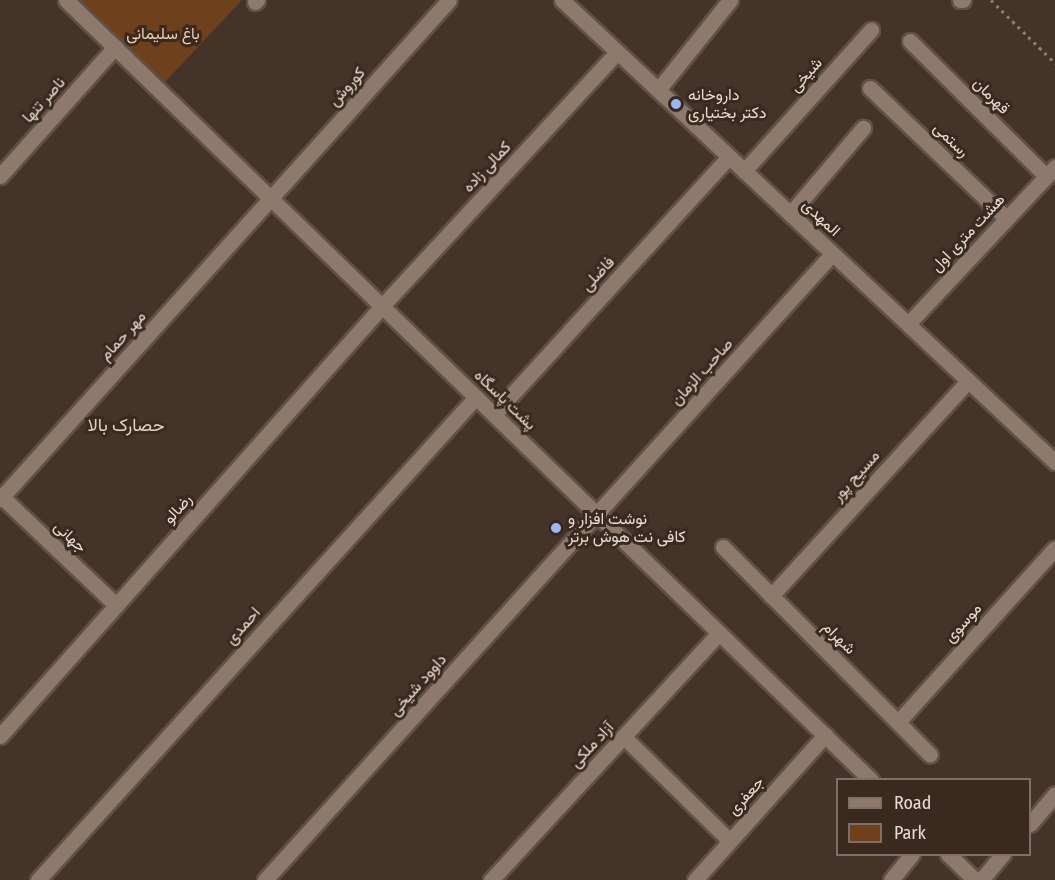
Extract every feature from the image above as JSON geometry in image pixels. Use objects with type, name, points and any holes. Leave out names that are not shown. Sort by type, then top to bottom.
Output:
[{"type":"street","points":[[66,0],[115,47]]},
{"type":"street","name":"کوروش","points":[[271,198],[449,0]]},
{"type":"street","points":[[658,90],[730,0]]},
{"type":"street","name":"المهدی","points":[[564,1],[968,381],[1053,457]]},
{"type":"street","name":"شیخی","points":[[744,171],[871,30]]},
{"type":"street","name":"قهرمان","points":[[910,41],[1051,171]]},
{"type":"street","name":"ناصر تنها","points":[[0,176],[115,47]]},
{"type":"street","name":"پشت پاسگاه","points":[[115,47],[869,778]]},
{"type":"street","name":"کمالی زاده","points":[[382,306],[617,52]]},
{"type":"street","name":"رستمی","points":[[870,88],[1006,219]]},
{"type":"street","points":[[790,214],[863,128]]},
{"type":"street","name":"فاضلی","points":[[494,414],[729,157]]},
{"type":"street","name":"هشت متری اول","points":[[908,324],[1051,171]]},
{"type":"street","name":"مهر حمام","points":[[1,497],[271,198]]},
{"type":"street","name":"صاحب الزمان","points":[[598,515],[832,254]]},
{"type":"street","name":"رضالو","points":[[0,736],[382,306]]},
{"type":"street","name":"مسیح پور","points":[[771,596],[968,381]]},
{"type":"street","name":"احمدی","points":[[38,880],[476,397]]},
{"type":"street","name":"جهانی","points":[[1,497],[116,605]]},
{"type":"street","name":"داوود شیخی","points":[[265,880],[598,515]]},
{"type":"street","name":"شهرام","points":[[723,547],[930,755]]},
{"type":"street","name":"موسوی","points":[[898,722],[1055,548]]},
{"type":"street","name":"آزاد ملکی","points":[[491,880],[719,633]]},
{"type":"street","name":"جعفری","points":[[694,880],[825,735]]},
{"type":"street","points":[[624,737],[730,840]]},
{"type":"street","points":[[1031,822],[1055,794]]},
{"type":"street","points":[[891,880],[911,856]]},
{"type":"street","points":[[949,856],[975,880]]},
{"type":"street","points":[[981,880],[1002,856]]},
{"type":"path","points":[[991,0],[1055,63]]},
{"type":"green space","name":"باغ سلیمانی","points":[[78,0],[242,0],[165,82]]},
{"type":"place","name":"داروخانه دکتر بختیاری","points":[[676,104]]},
{"type":"place","name":"نوشت افزار و کافی نت هوش برتر","points":[[556,528]]},
{"type":"district","name":"حصارک بالا","points":[[126,425]]}]
